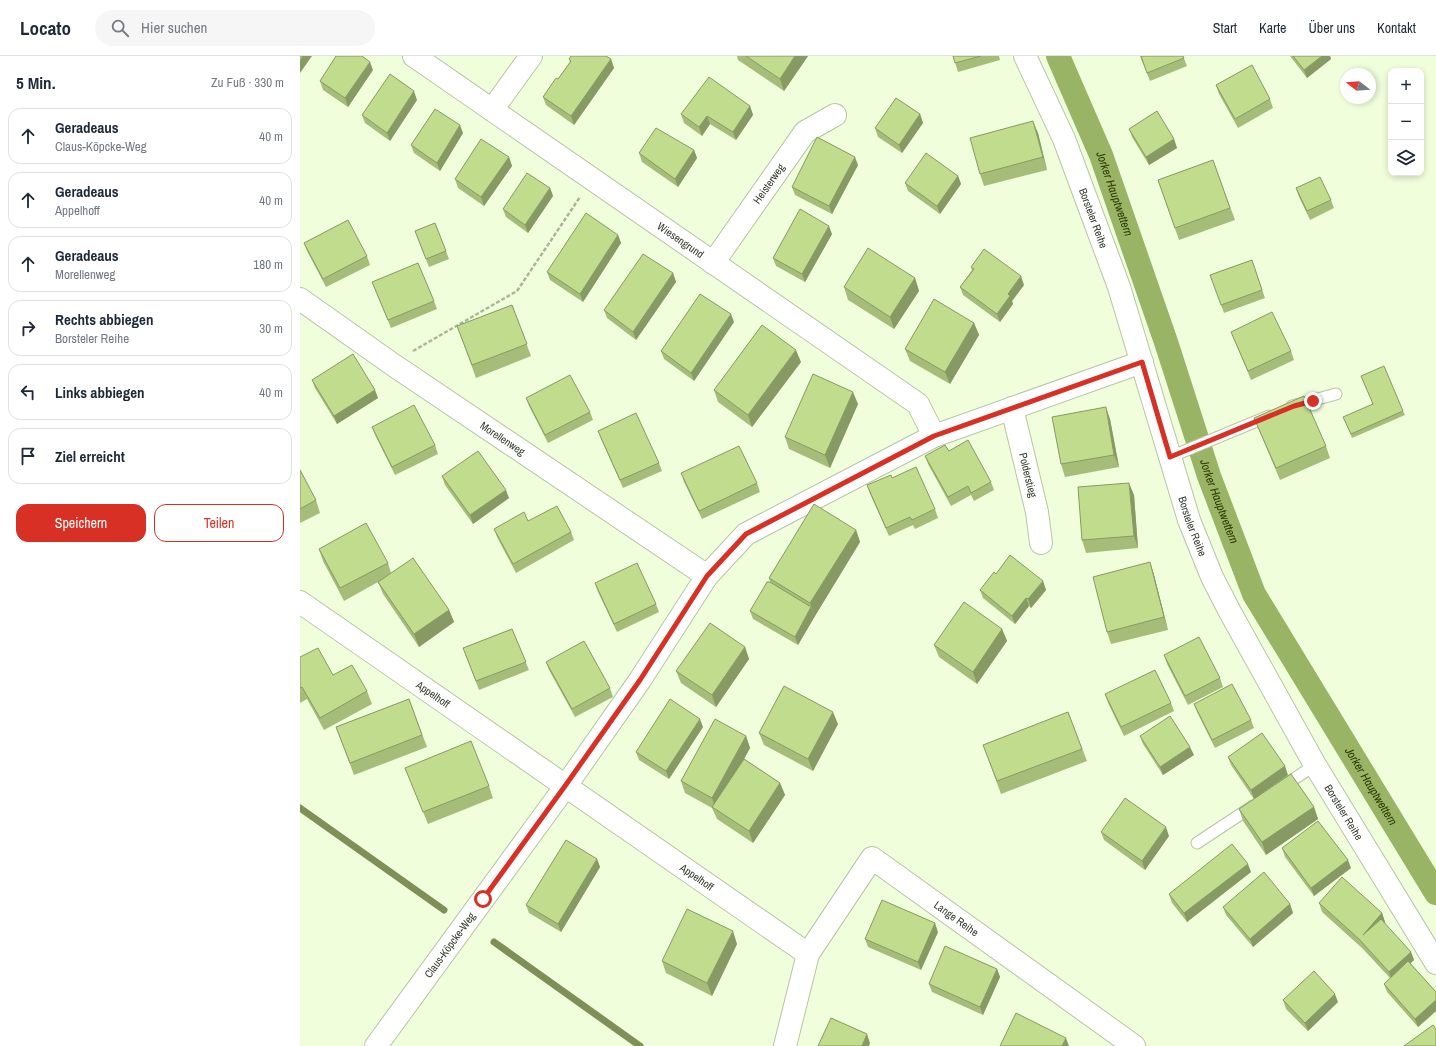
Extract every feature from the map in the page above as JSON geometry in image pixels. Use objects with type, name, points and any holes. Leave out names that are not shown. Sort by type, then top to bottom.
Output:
[{"type":"street","name":"Wiesengrund","points":[[414,56],[918,404],[934,436]]},
{"type":"street","points":[[492,110],[531,56]]},
{"type":"street","name":"Borsteler Reihe","points":[[1025,56],[1064,139],[1119,288],[1142,362],[1176,455],[1189,520],[1212,577],[1315,765],[1436,963]]},
{"type":"street","name":"Heisterweg","points":[[713,263],[805,132],[834,115]]},
{"type":"street","name":"Morellenweg","points":[[300,298],[392,364],[707,576]]},
{"type":"street","points":[[565,786],[640,680],[707,576],[746,534],[934,436],[1142,362]]},
{"type":"street","name":"Polderstieg","points":[[1012,408],[1037,512],[1041,543]]},
{"type":"street","name":"Appelhoff","points":[[300,602],[808,954]]},
{"type":"street","name":"Claus-Köpcke-Weg","points":[[376,1046],[565,786]]},
{"type":"street","name":"Lange Reihe","points":[[785,1046],[808,954],[872,858],[1134,1046]]},
{"type":"lane","points":[[1176,455],[1294,406],[1336,394]]},
{"type":"lane","points":[[1275,791],[1315,765]]},
{"type":"lane","points":[[1197,843],[1262,800]]},
{"type":"path","points":[[392,364],[517,291],[592,179]]},
{"type":"building","points":[[336,56],[362,56],[370,62],[345,98],[320,81]]},
{"type":"building","points":[[571,56],[606,56],[611,59],[571,116],[543,97],[556,78],[558,79],[571,61],[569,59]]},
{"type":"building","points":[[746,56],[795,56],[780,79]]},
{"type":"building","points":[[953,56],[981,56],[955,63]]},
{"type":"building","points":[[1141,56],[1183,56],[1184,58],[1147,73]]},
{"type":"building","points":[[1293,56],[1322,56],[1304,70]]},
{"type":"building","points":[[1252,65],[1270,99],[1235,119],[1216,85]]},
{"type":"building","points":[[390,74],[414,91],[387,133],[362,115]]},
{"type":"building","points":[[709,77],[750,106],[733,132],[707,116],[699,127],[681,114]]},
{"type":"building","points":[[896,98],[920,114],[899,145],[875,128]]},
{"type":"building","points":[[435,109],[460,125],[437,163],[411,145]]},
{"type":"building","points":[[1157,111],[1174,139],[1146,157],[1129,129]]},
{"type":"building","points":[[1033,121],[1043,157],[980,174],[970,138]]},
{"type":"building","points":[[656,128],[694,150],[675,179],[639,153]]},
{"type":"building","points":[[817,137],[855,157],[829,206],[792,187]]},
{"type":"building","points":[[481,139],[509,157],[481,197],[455,179]]},
{"type":"building","points":[[926,153],[958,176],[937,206],[905,183]]},
{"type":"building","points":[[1213,160],[1230,208],[1175,228],[1158,180]]},
{"type":"building","points":[[527,173],[550,188],[525,225],[503,209]]},
{"type":"building","points":[[1320,177],[1331,200],[1307,211],[1296,188]]},
{"type":"building","points":[[800,209],[829,226],[802,274],[773,258]]},
{"type":"building","points":[[586,213],[618,235],[580,294],[547,272]]},
{"type":"building","points":[[348,220],[367,256],[323,279],[304,243]]},
{"type":"building","points":[[435,223],[446,251],[426,259],[415,231]]},
{"type":"building","points":[[868,248],[915,278],[890,317],[844,287]]},
{"type":"building","points":[[984,249],[1021,276],[1008,294],[1010,296],[997,314],[960,287],[974,269],[971,267]]},
{"type":"building","points":[[643,254],[673,273],[633,332],[604,310]]},
{"type":"building","points":[[1252,260],[1262,290],[1221,305],[1210,275]]},
{"type":"building","points":[[418,263],[434,301],[388,320],[372,282]]},
{"type":"building","points":[[700,294],[731,314],[691,373],[661,351]]},
{"type":"building","points":[[934,299],[974,323],[945,372],[905,349]]},
{"type":"building","points":[[512,305],[527,344],[472,365],[457,326]]},
{"type":"building","points":[[1272,312],[1291,351],[1248,371],[1231,332]]},
{"type":"building","points":[[762,325],[796,350],[748,415],[714,390]]},
{"type":"building","points":[[353,354],[375,390],[334,416],[312,380]]},
{"type":"building","points":[[1384,366],[1403,411],[1351,434],[1343,417],[1373,404],[1361,376]]},
{"type":"building","points":[[813,374],[853,392],[825,455],[785,437]]},
{"type":"building","points":[[570,375],[590,412],[545,435],[526,398]]},
{"type":"building","points":[[1304,396],[1326,446],[1276,468],[1254,418]]},
{"type":"building","points":[[414,405],[435,445],[392,467],[372,427]]},
{"type":"building","points":[[1106,407],[1114,455],[1061,464],[1052,417]]},
{"type":"building","points":[[636,413],[659,463],[620,480],[598,431]]},
{"type":"building","points":[[968,440],[991,482],[971,493],[968,486],[948,497],[925,456],[945,445],[949,451]]},
{"type":"building","points":[[739,446],[757,483],[699,511],[681,473]]},
{"type":"building","points":[[478,451],[506,490],[470,515],[442,476]]},
{"type":"building","points":[[916,467],[935,509],[912,520],[910,517],[886,528],[867,485],[891,475],[892,478]]},
{"type":"building","points":[[300,470],[316,500],[300,509]]},
{"type":"building","points":[[1129,483],[1134,536],[1082,540],[1078,487]]},
{"type":"building","points":[[814,504],[856,530],[810,603],[769,578]]},
{"type":"building","points":[[557,506],[571,532],[513,564],[494,529],[524,512],[528,521]]},
{"type":"building","points":[[366,523],[388,563],[340,588],[319,549]]},
{"type":"building","points":[[1010,555],[1043,581],[1028,599],[1026,598],[1012,616],[980,590],[994,572],[996,574]]},
{"type":"building","points":[[413,558],[449,610],[414,634],[378,582]]},
{"type":"building","points":[[1150,562],[1164,617],[1107,632],[1093,577]]},
{"type":"building","points":[[637,563],[656,604],[614,624],[595,583]]},
{"type":"building","points":[[767,582],[770,582],[811,607],[795,637],[750,611]]},
{"type":"building","points":[[964,602],[1002,629],[973,672],[934,645]]},
{"type":"building","points":[[710,623],[745,647],[712,695],[676,671]]},
{"type":"building","points":[[512,629],[526,662],[476,681],[463,648]]},
{"type":"building","points":[[1199,637],[1220,678],[1185,696],[1164,655]]},
{"type":"building","points":[[584,641],[610,688],[572,709],[546,662]]},
{"type":"building","points":[[318,648],[333,675],[352,665],[367,691],[320,718],[302,687],[300,688],[300,657]]},
{"type":"building","points":[[1155,670],[1171,703],[1121,727],[1105,694]]},
{"type":"building","points":[[1232,684],[1251,720],[1212,740],[1194,704]]},
{"type":"building","points":[[784,686],[833,712],[808,759],[759,733]]},
{"type":"building","points":[[409,699],[422,735],[350,763],[336,727]]},
{"type":"building","points":[[670,699],[700,719],[666,771],[636,752]]},
{"type":"building","points":[[1068,712],[1082,749],[997,781],[983,745]]},
{"type":"building","points":[[1170,716],[1190,747],[1160,767],[1140,736]]},
{"type":"building","points":[[715,719],[746,736],[712,798],[681,781]]},
{"type":"building","points":[[1262,733],[1285,766],[1251,790],[1228,757]]},
{"type":"building","points":[[471,741],[489,786],[423,812],[405,768]]},
{"type":"building","points":[[744,759],[780,783],[749,831],[712,807]]},
{"type":"building","points":[[1291,774],[1314,807],[1262,842],[1239,809]]},
{"type":"building","points":[[1125,798],[1166,827],[1142,861],[1101,832]]},
{"type":"building","points":[[1318,821],[1348,860],[1311,888],[1282,848]]},
{"type":"building","points":[[566,840],[597,859],[558,924],[526,905]]},
{"type":"building","points":[[1232,844],[1248,864],[1184,913],[1169,894]]},
{"type":"building","points":[[1264,872],[1290,904],[1250,939],[1223,907]]},
{"type":"building","points":[[1342,877],[1382,913],[1363,935],[1381,919],[1411,952],[1389,972],[1359,939],[1319,903]]},
{"type":"building","points":[[882,900],[935,923],[918,962],[865,939]]},
{"type":"building","points":[[687,909],[733,931],[707,983],[662,961]]},
{"type":"building","points":[[945,946],[997,969],[980,1007],[929,984]]},
{"type":"building","points":[[1408,961],[1436,992],[1436,1000],[1415,1019],[1384,984]]},
{"type":"building","points":[[1314,971],[1335,994],[1305,1023],[1283,1000]]},
{"type":"building","points":[[1016,1013],[1066,1038],[1062,1046],[1000,1046]]},
{"type":"building","points":[[831,1018],[867,1034],[862,1046],[818,1046]]},
{"type":"building","points":[[1433,1025],[1436,1029],[1436,1046],[1404,1046]]},
{"type":"waterway","name":"Jorker Hauptwettern","points":[[1058,56],[1101,155],[1166,342],[1209,476],[1254,594],[1436,893]]},
{"type":"waterway","points":[[300,808],[444,910]]},
{"type":"waterway","points":[[494,942],[640,1046]]},
{"type":"route","points":[[483,899],[640,680],[707,576],[746,534],[934,436],[1142,362],[1170,457],[1294,406],[1313,401]]}]
